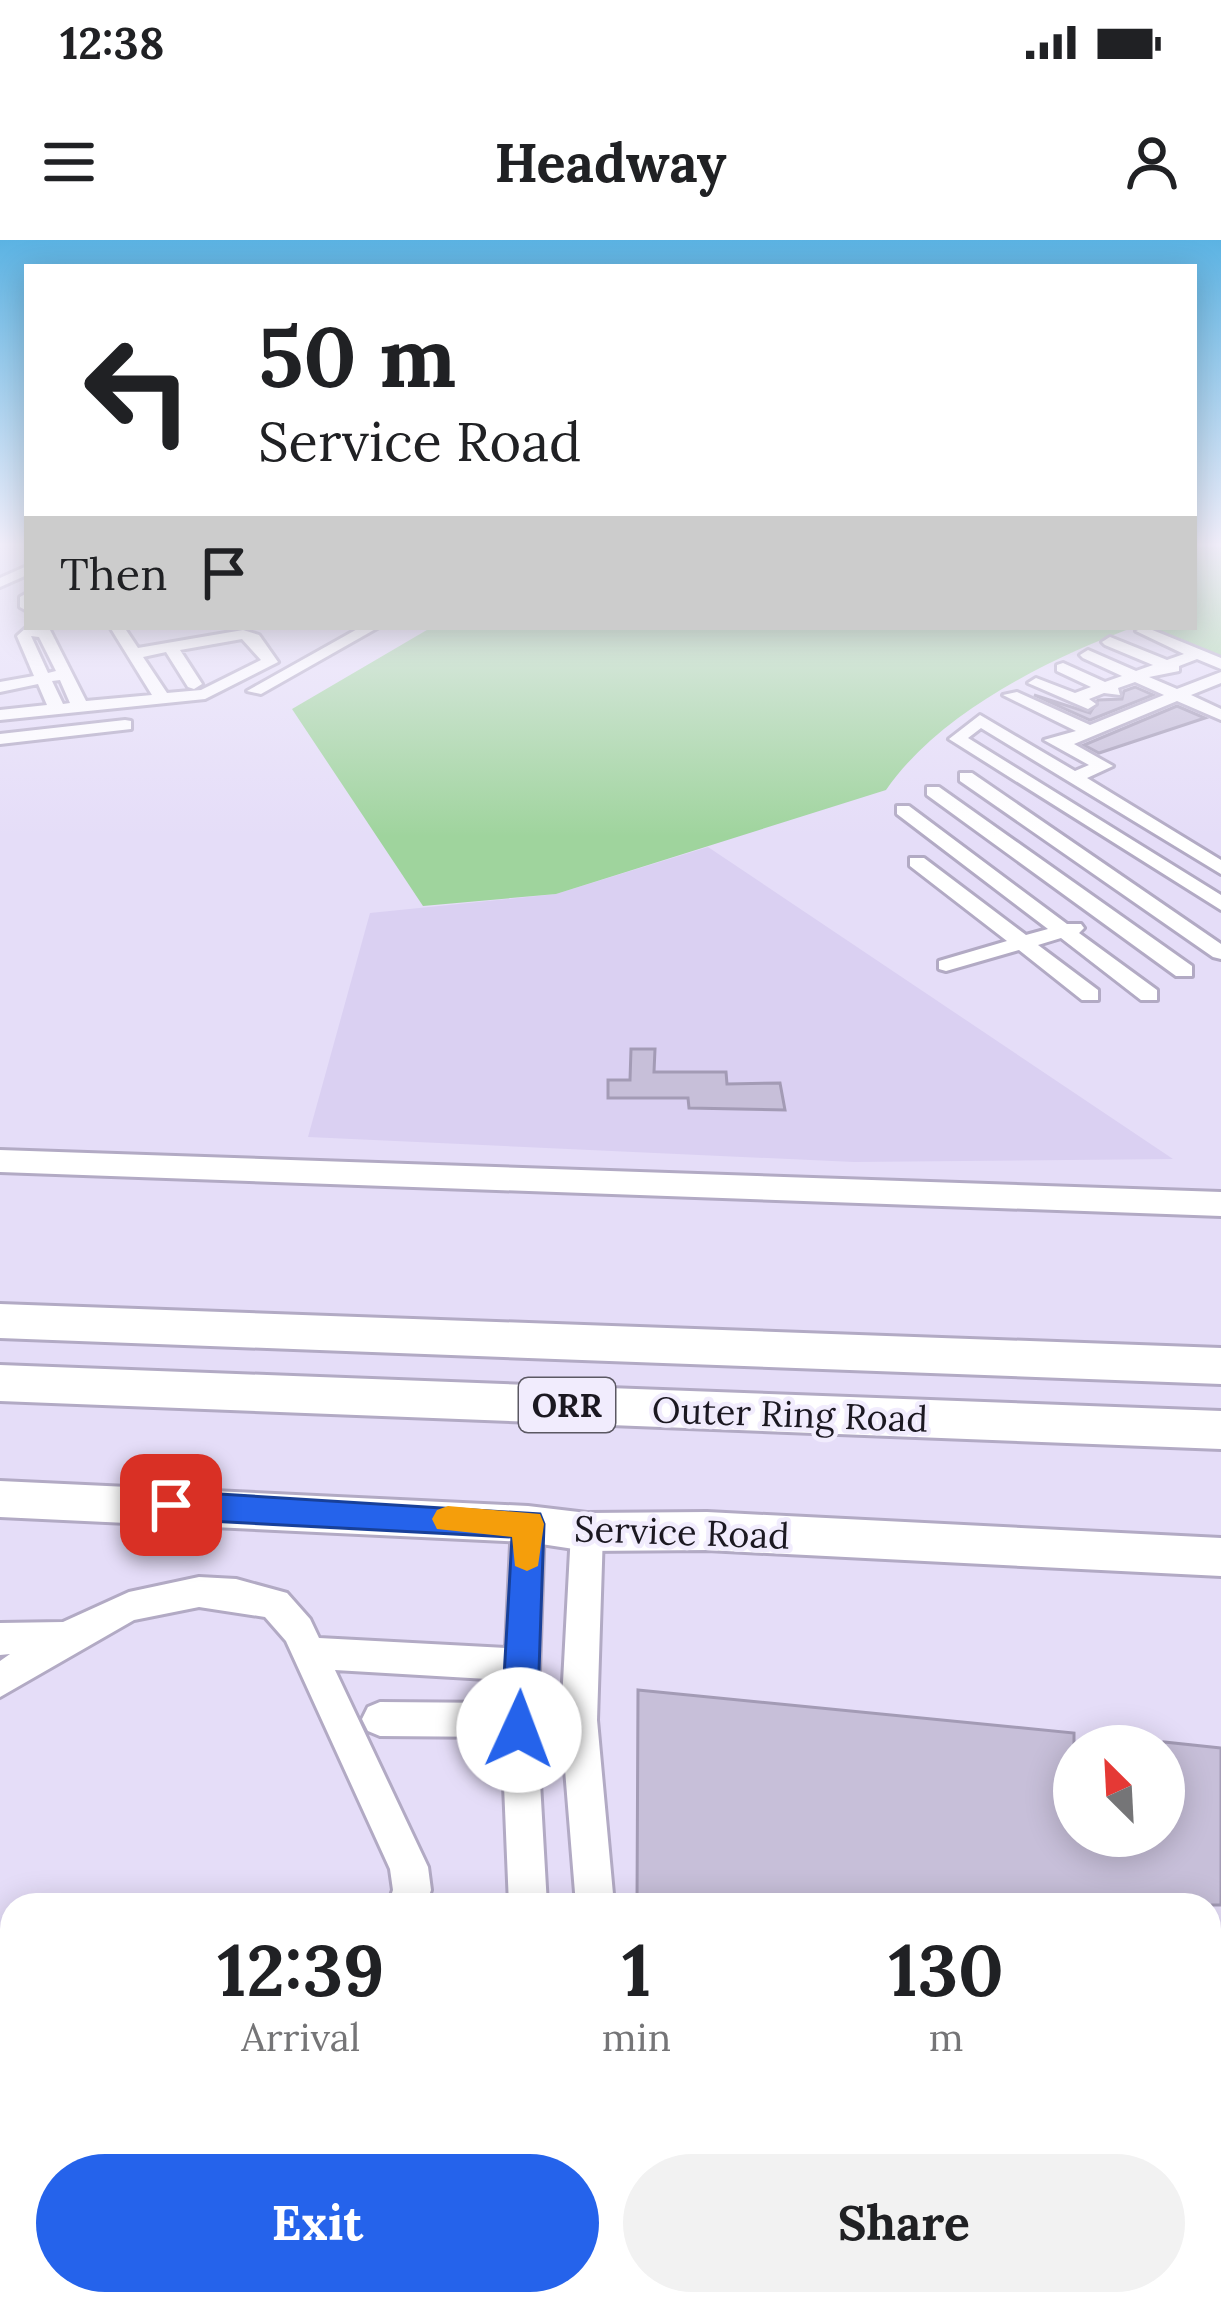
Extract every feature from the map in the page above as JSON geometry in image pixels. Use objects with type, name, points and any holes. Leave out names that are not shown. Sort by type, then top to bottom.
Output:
[{"type":"highway","name":"Outer Ring Road","points":[[0,1321],[1221,1366]]},
{"type":"highway","name":"Outer Ring Road","points":[[0,1383],[1221,1430]]},
{"type":"main road","points":[[0,1161],[1221,1204]]},
{"type":"main road","name":"Service Road","points":[[0,1499],[528,1524],[587,1532],[707,1531],[1221,1557]]},
{"type":"street","points":[[28,644],[58,711]]},
{"type":"street","points":[[50,644],[81,708]]},
{"type":"street","points":[[127,644],[163,700]]},
{"type":"street","points":[[133,653],[204,644]]},
{"type":"street","points":[[0,715],[163,700],[238,686],[269,662],[255,644]]},
{"type":"street","points":[[162,652],[167,677],[194,684],[263,686],[341,644]]},
{"type":"street","points":[[1118,644],[1214,684]]},
{"type":"street","points":[[1174,644],[1221,664]]},
{"type":"street","points":[[1073,699],[1198,654]]},
{"type":"street","points":[[1088,655],[1221,715]]},
{"type":"street","points":[[264,666],[288,673]]},
{"type":"street","points":[[1064,668],[1147,706]]},
{"type":"street","points":[[0,700],[65,674]]},
{"type":"street","points":[[1036,683],[1119,717]]},
{"type":"street","points":[[1060,744],[1147,706],[1214,684]]},
{"type":"street","points":[[0,687],[46,685]]},
{"type":"street","points":[[1011,695],[1089,731]]},
{"type":"street","points":[[1221,868],[980,720],[958,739],[1211,889],[1221,904]]},
{"type":"street","points":[[0,739],[124,725]]},
{"type":"street","points":[[1032,731],[1104,766],[1074,777]]},
{"type":"street","points":[[966,777],[1220,953]]},
{"type":"street","points":[[933,791],[1184,971]]},
{"type":"street","points":[[903,810],[1149,995]]},
{"type":"street","points":[[917,862],[1090,994]]},
{"type":"street","points":[[946,965],[1211,889]]},
{"type":"street","points":[[527,1893],[520,1720],[528,1524]]},
{"type":"street","points":[[587,1532],[578,1720],[594,1893]]},
{"type":"street","points":[[0,1681],[128,1605],[176,1593],[275,1604],[289,1616],[308,1653],[409,1867],[411,1893]]},
{"type":"street","points":[[0,1639],[68,1637]]},
{"type":"street","points":[[308,1653],[522,1665]]},
{"type":"street","points":[[380,1719],[520,1720]]},
{"type":"shaded area","points":[[708,847],[1173,1159],[854,1162],[308,1137],[370,913],[556,894]]},
{"type":"green space","points":[[403,644],[1093,644],[1032,672],[965,713],[908,762],[886,790],[556,894],[423,906],[292,709]]},
{"type":"green space","points":[[1184,644],[1221,644],[1221,660]]},
{"type":"building","points":[[1135,687],[1153,695],[1090,720],[1034,695],[1090,713],[1098,700],[1122,699],[1124,691]]},
{"type":"building","points":[[1177,706],[1205,718],[1099,753],[1084,745]]},
{"type":"building","points":[[631,1049],[655,1049],[654,1072],[726,1072],[727,1084],[780,1083],[785,1110],[689,1108],[688,1098],[608,1098],[608,1080],[630,1080]]},
{"type":"building","points":[[638,1690],[1053,1731],[1053,1857],[1185,1857],[1185,1744],[1221,1748],[1221,1893],[637,1893]]},
{"type":"slow traffic","points":[[448,1519],[528,1524],[527,1556]]},
{"type":"route","points":[[171,1505],[528,1524],[519,1730]]}]
